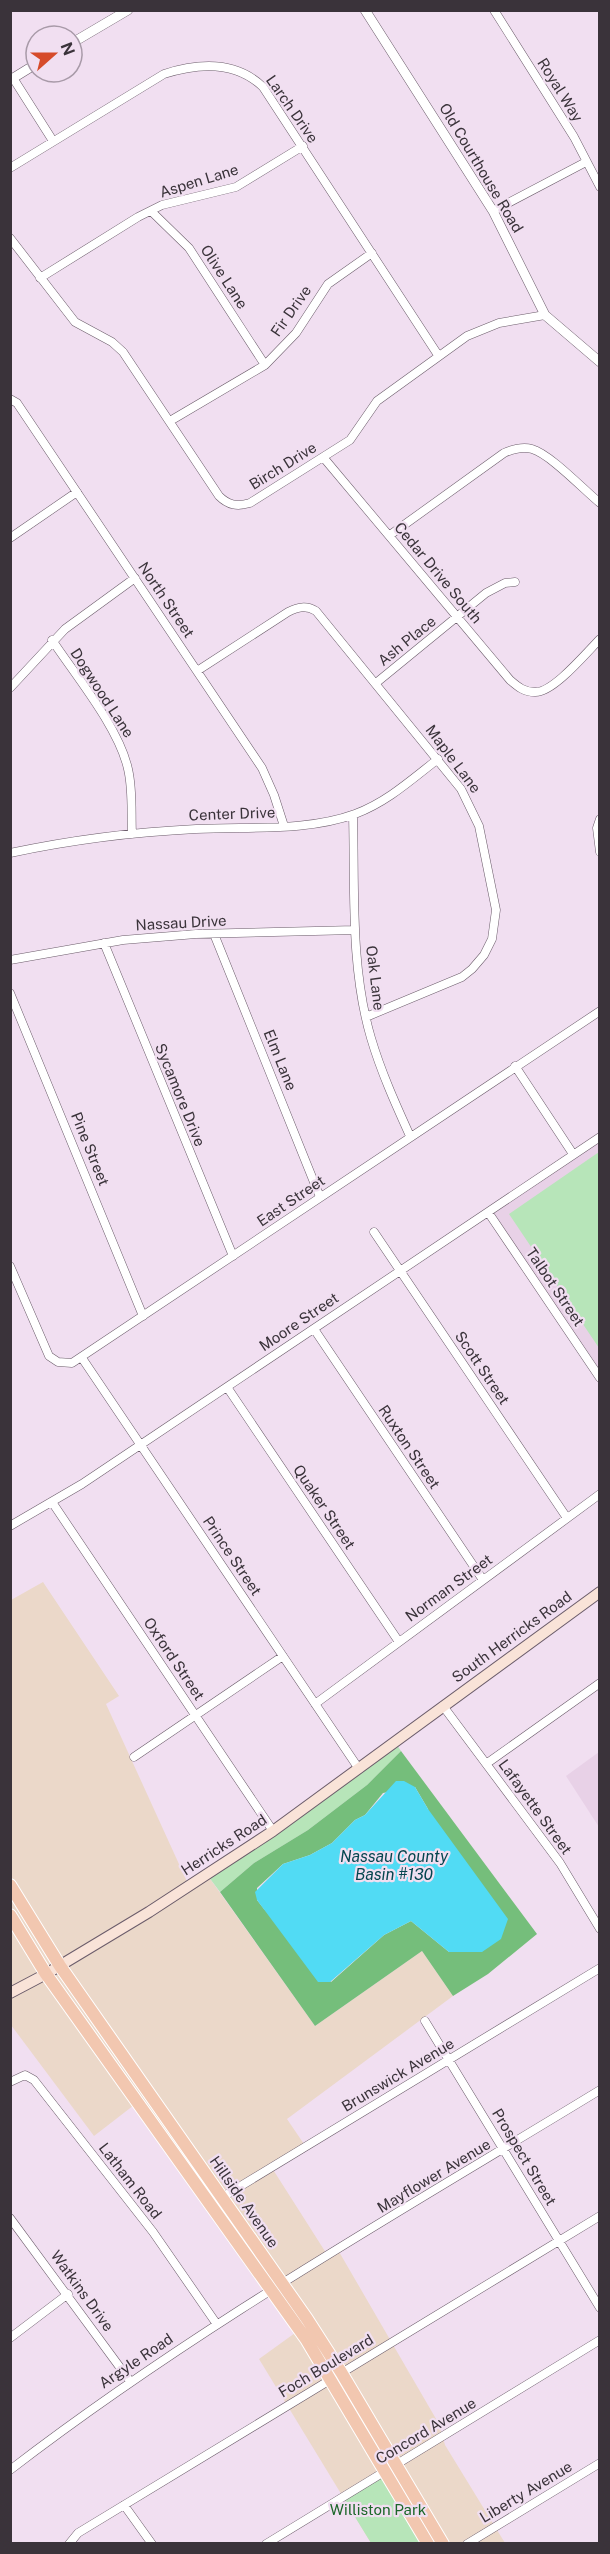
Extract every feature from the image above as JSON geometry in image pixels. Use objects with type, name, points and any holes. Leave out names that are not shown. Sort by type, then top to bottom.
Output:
[{"type":"main road","name":"South Herricks Road","points":[[443,1706],[600,1592]]},
{"type":"main road","name":"Herricks Road","points":[[10,1993],[60,1966],[208,1875],[273,1831],[443,1706]]},
{"type":"main road","name":"Hillside Avenue","points":[[10,1885],[60,1966],[283,2283],[341,2372],[443,2544]]},
{"type":"main road","name":"Hillside Avenue","points":[[10,1915],[46,1974],[272,2290],[330,2379],[428,2544]]},
{"type":"street","points":[[84,36],[128,10]]},
{"type":"street","name":"Old Courthouse Road","points":[[365,10],[492,212],[545,315],[600,362]]},
{"type":"street","name":"Royal Way","points":[[494,10],[541,83],[600,187]]},
{"type":"street","name":"Larch Drive","points":[[10,168],[164,74],[182,68],[226,66],[245,72],[262,87],[303,146],[438,355]]},
{"type":"street","points":[[12,79],[53,141]]},
{"type":"street","name":"Aspen Lane","points":[[40,278],[151,211],[162,206],[236,187],[303,146]]},
{"type":"street","points":[[492,212],[586,162]]},
{"type":"street","name":"Olive Lane","points":[[151,211],[189,248],[266,365]]},
{"type":"street","name":"Birch Drive","points":[[10,238],[75,322],[112,342],[123,352],[219,496],[233,505],[242,506],[249,503],[350,440],[377,401],[467,336],[485,328],[545,315]]},
{"type":"street","name":"Fir Drive","points":[[170,421],[266,365],[296,333],[328,284],[372,253]]},
{"type":"street","name":"North Street","points":[[13,403],[77,492],[262,768],[284,826]]},
{"type":"street","points":[[390,535],[504,453],[517,448],[528,448],[542,454],[600,503]]},
{"type":"street","name":"Cedar Drive South","points":[[323,457],[510,680],[521,690],[541,692],[555,683],[600,639]]},
{"type":"street","points":[[10,538],[77,492]]},
{"type":"street","points":[[10,688],[52,640],[135,578]]},
{"type":"street","name":"Ash Place","points":[[376,683],[486,593],[505,583],[515,582]]},
{"type":"street","name":"Maple Lane","points":[[197,671],[288,612],[304,607],[316,611],[461,789],[479,826],[496,910],[494,931],[484,956],[462,977],[366,1017]]},
{"type":"street","name":"Dogwood Lane","points":[[52,640],[111,729],[122,750],[130,785],[132,834]]},
{"type":"street","name":"Center Drive","points":[[10,853],[132,834],[318,823],[353,815],[386,800],[438,759]]},
{"type":"street","name":"Oak Lane","points":[[353,815],[358,969],[366,1017],[379,1061],[410,1136]]},
{"type":"street","points":[[600,819],[597,828],[600,852]]},
{"type":"street","name":"Nassau Drive","points":[[10,960],[104,943],[214,933],[356,930]]},
{"type":"street","name":"Elm Lane","points":[[214,933],[320,1197]]},
{"type":"street","name":"Sycamore Drive","points":[[104,943],[233,1256]]},
{"type":"street","name":"Pine Street","points":[[11,995],[143,1316]]},
{"type":"street","name":"East Street","points":[[82,1358],[410,1136],[600,1011]]},
{"type":"street","points":[[515,1066],[573,1154]]},
{"type":"street","name":"Moore Street","points":[[10,1526],[52,1502],[140,1445],[600,1137]]},
{"type":"street","name":"Talbot Street","points":[[488,1212],[600,1378]]},
{"type":"street","name":"Scott Street","points":[[374,1232],[567,1518]]},
{"type":"street","points":[[10,1266],[49,1356],[58,1362],[69,1364],[82,1358]]},
{"type":"street","points":[[10,1292],[20,1289]]},
{"type":"street","name":"Ruxton Street","points":[[314,1329],[483,1581]]},
{"type":"street","name":"Prince Street","points":[[82,1358],[359,1769]]},
{"type":"street","name":"Quaker Street","points":[[227,1387],[399,1642]]},
{"type":"street","name":"Norman Street","points":[[315,1704],[600,1494]]},
{"type":"street","name":"Oxford Street","points":[[52,1502],[273,1831]]},
{"type":"street","points":[[134,1757],[283,1656]]},
{"type":"street","points":[[486,1764],[600,1683]]},
{"type":"street","name":"Lafayette Street","points":[[443,1706],[560,1863],[600,1929]]},
{"type":"street","name":"Brunswick Avenue","points":[[211,2204],[600,1968]]},
{"type":"street","name":"Prospect Street","points":[[425,2021],[600,2307]]},
{"type":"street","name":"Latham Road","points":[[10,2082],[25,2075],[34,2080],[153,2232],[216,2323]]},
{"type":"street","name":"Mayflower Avenue","points":[[283,2283],[600,2090]]},
{"type":"street","name":"Foch Boulevard","points":[[69,2544],[78,2533],[600,2216]]},
{"type":"street","name":"Watkins Drive","points":[[10,2218],[130,2381]]},
{"type":"street","name":"Argyle Road","points":[[10,2470],[130,2381],[216,2323],[283,2283]]},
{"type":"street","points":[[10,2338],[68,2294]]},
{"type":"street","name":"Concord Avenue","points":[[266,2544],[600,2340]]},
{"type":"street","name":"Liberty Avenue","points":[[466,2544],[600,2463]]},
{"type":"street","points":[[124,2505],[152,2544]]},
{"type":"shaded area","points":[[599,1136],[599,1378],[488,1212]]},
{"type":"shaded area","points":[[43,1582],[119,1696],[106,1704],[189,1886],[208,1876],[315,2026],[422,1951],[453,1996],[287,2119],[306,2147],[272,2168],[328,2256],[338,2250],[439,2424],[445,2445],[505,2543],[371,2543],[259,2359],[295,2333],[268,2293],[283,2283],[223,2198],[211,2204],[138,2102],[94,2136],[11,2025],[11,1600]]},
{"type":"shaded area","points":[[599,1752],[599,1827],[566,1776]]},
{"type":"green space","points":[[599,1152],[599,1348],[509,1214]]},
{"type":"green space","points":[[395,1742],[401,1751],[367,1785],[308,1830],[254,1863],[220,1892],[208,1876]]},
{"type":"green space","points":[[401,1751],[537,1934],[488,1974],[453,1996],[422,1951],[315,2026],[220,1892],[254,1863],[308,1830],[367,1785]],"holes":[[[415,1787],[428,1809],[449,1952],[411,1921],[384,1935],[331,1982],[264,1909],[257,1900],[257,1888],[283,1864],[310,1855],[332,1843],[355,1820],[365,1815],[383,1793]]]},
{"type":"green space","name":"Williston Park","points":[[384,2475],[425,2543],[371,2543],[344,2499]]},
{"type":"water","name":"Nassau County Basin #130","points":[[396,1781],[404,1781],[415,1787],[428,1809],[508,1919],[501,1939],[482,1952],[449,1952],[411,1921],[384,1935],[330,1982],[318,1982],[257,1900],[255,1892],[283,1864],[310,1855],[332,1843],[355,1820],[365,1815]]}]
